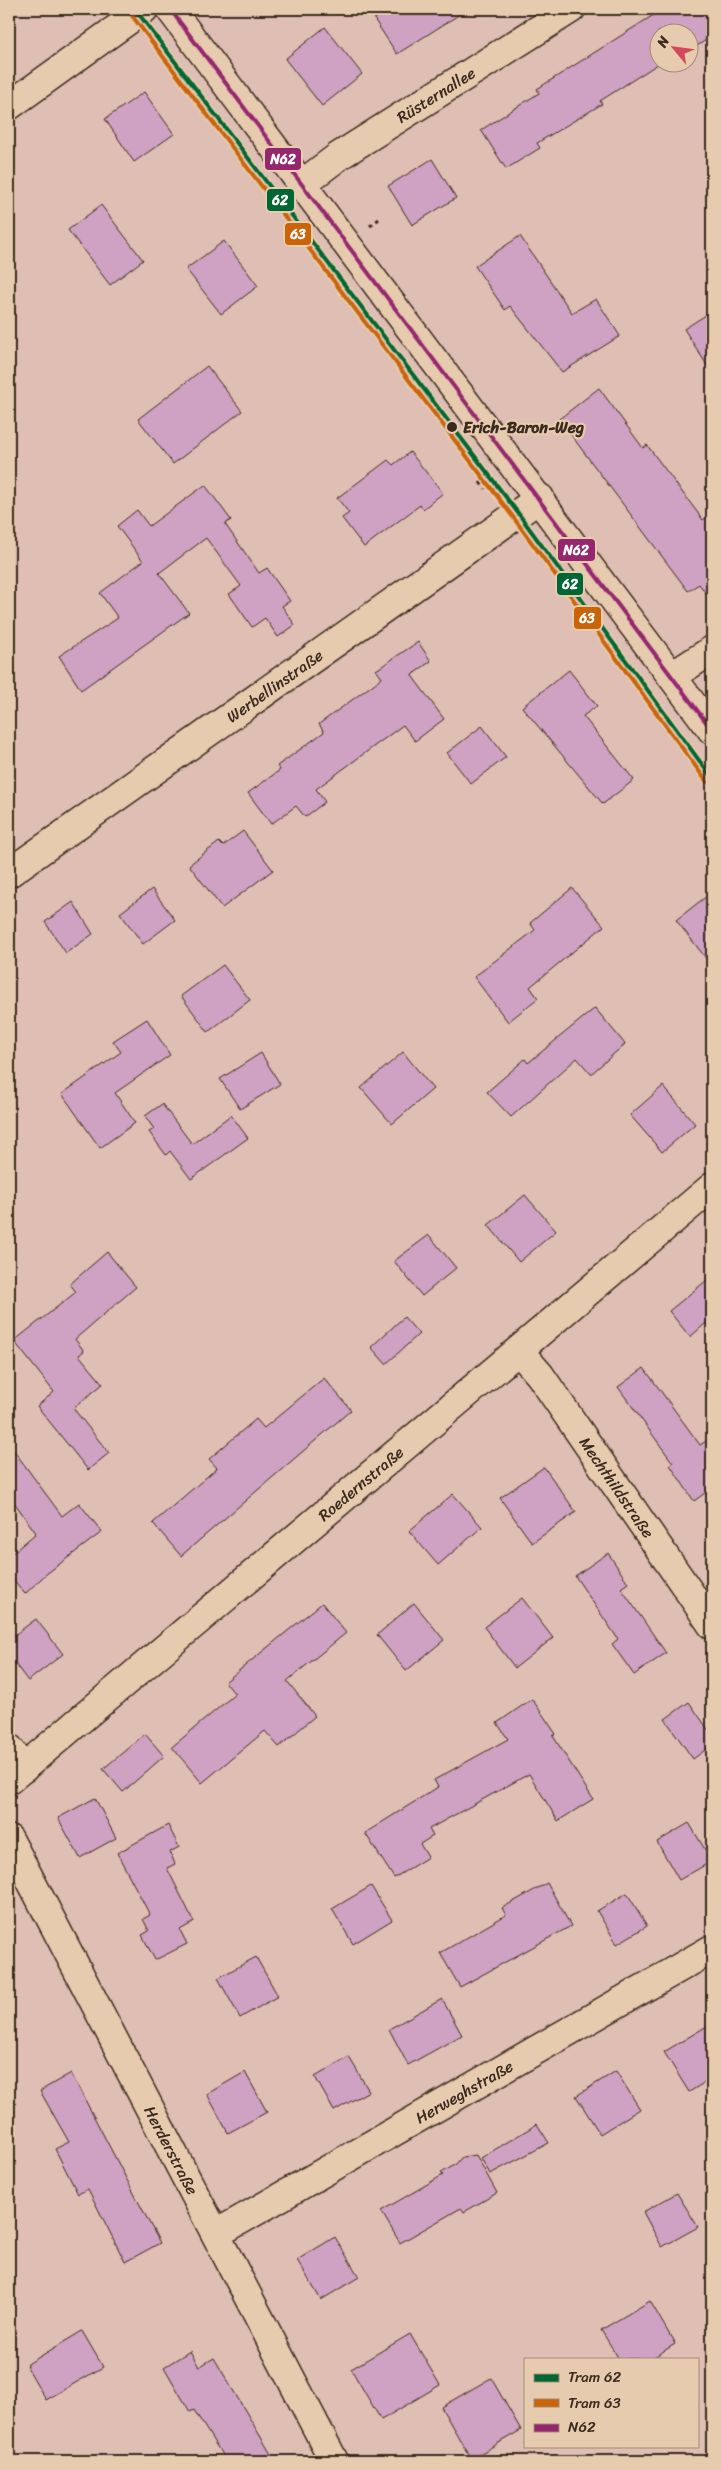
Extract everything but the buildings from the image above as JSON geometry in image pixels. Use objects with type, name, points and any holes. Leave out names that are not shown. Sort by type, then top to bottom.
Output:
[{"type":"street","points":[[9,106],[144,9]]},
{"type":"street","points":[[170,9],[540,498],[712,730]]},
{"type":"street","name":"Rüsternallee","points":[[302,184],[339,156],[571,9]]},
{"type":"street","name":"Werbellinstraße","points":[[9,873],[540,498]]},
{"type":"street","points":[[672,676],[712,650]]},
{"type":"street","name":"Roedernstraße","points":[[14,1765],[518,1351],[712,1187]]},
{"type":"street","name":"Mechthildstraße","points":[[518,1351],[540,1375],[712,1625]]},
{"type":"street","name":"Herderstraße","points":[[9,1839],[334,2461]]},
{"type":"street","name":"Herweghstraße","points":[[216,2234],[712,1949]]},
{"type":"path","points":[[480,482],[485,489]]},
{"type":"tram line","name":"62","points":[[135,9],[518,513],[712,778]]},
{"type":"tram line","name":"63","points":[[130,13],[513,517],[707,782]]},
{"type":"transit line","name":"N62","points":[[170,9],[712,730]]},
{"type":"place","name":"Erich-Baron-Weg","points":[[452,427]]}]
